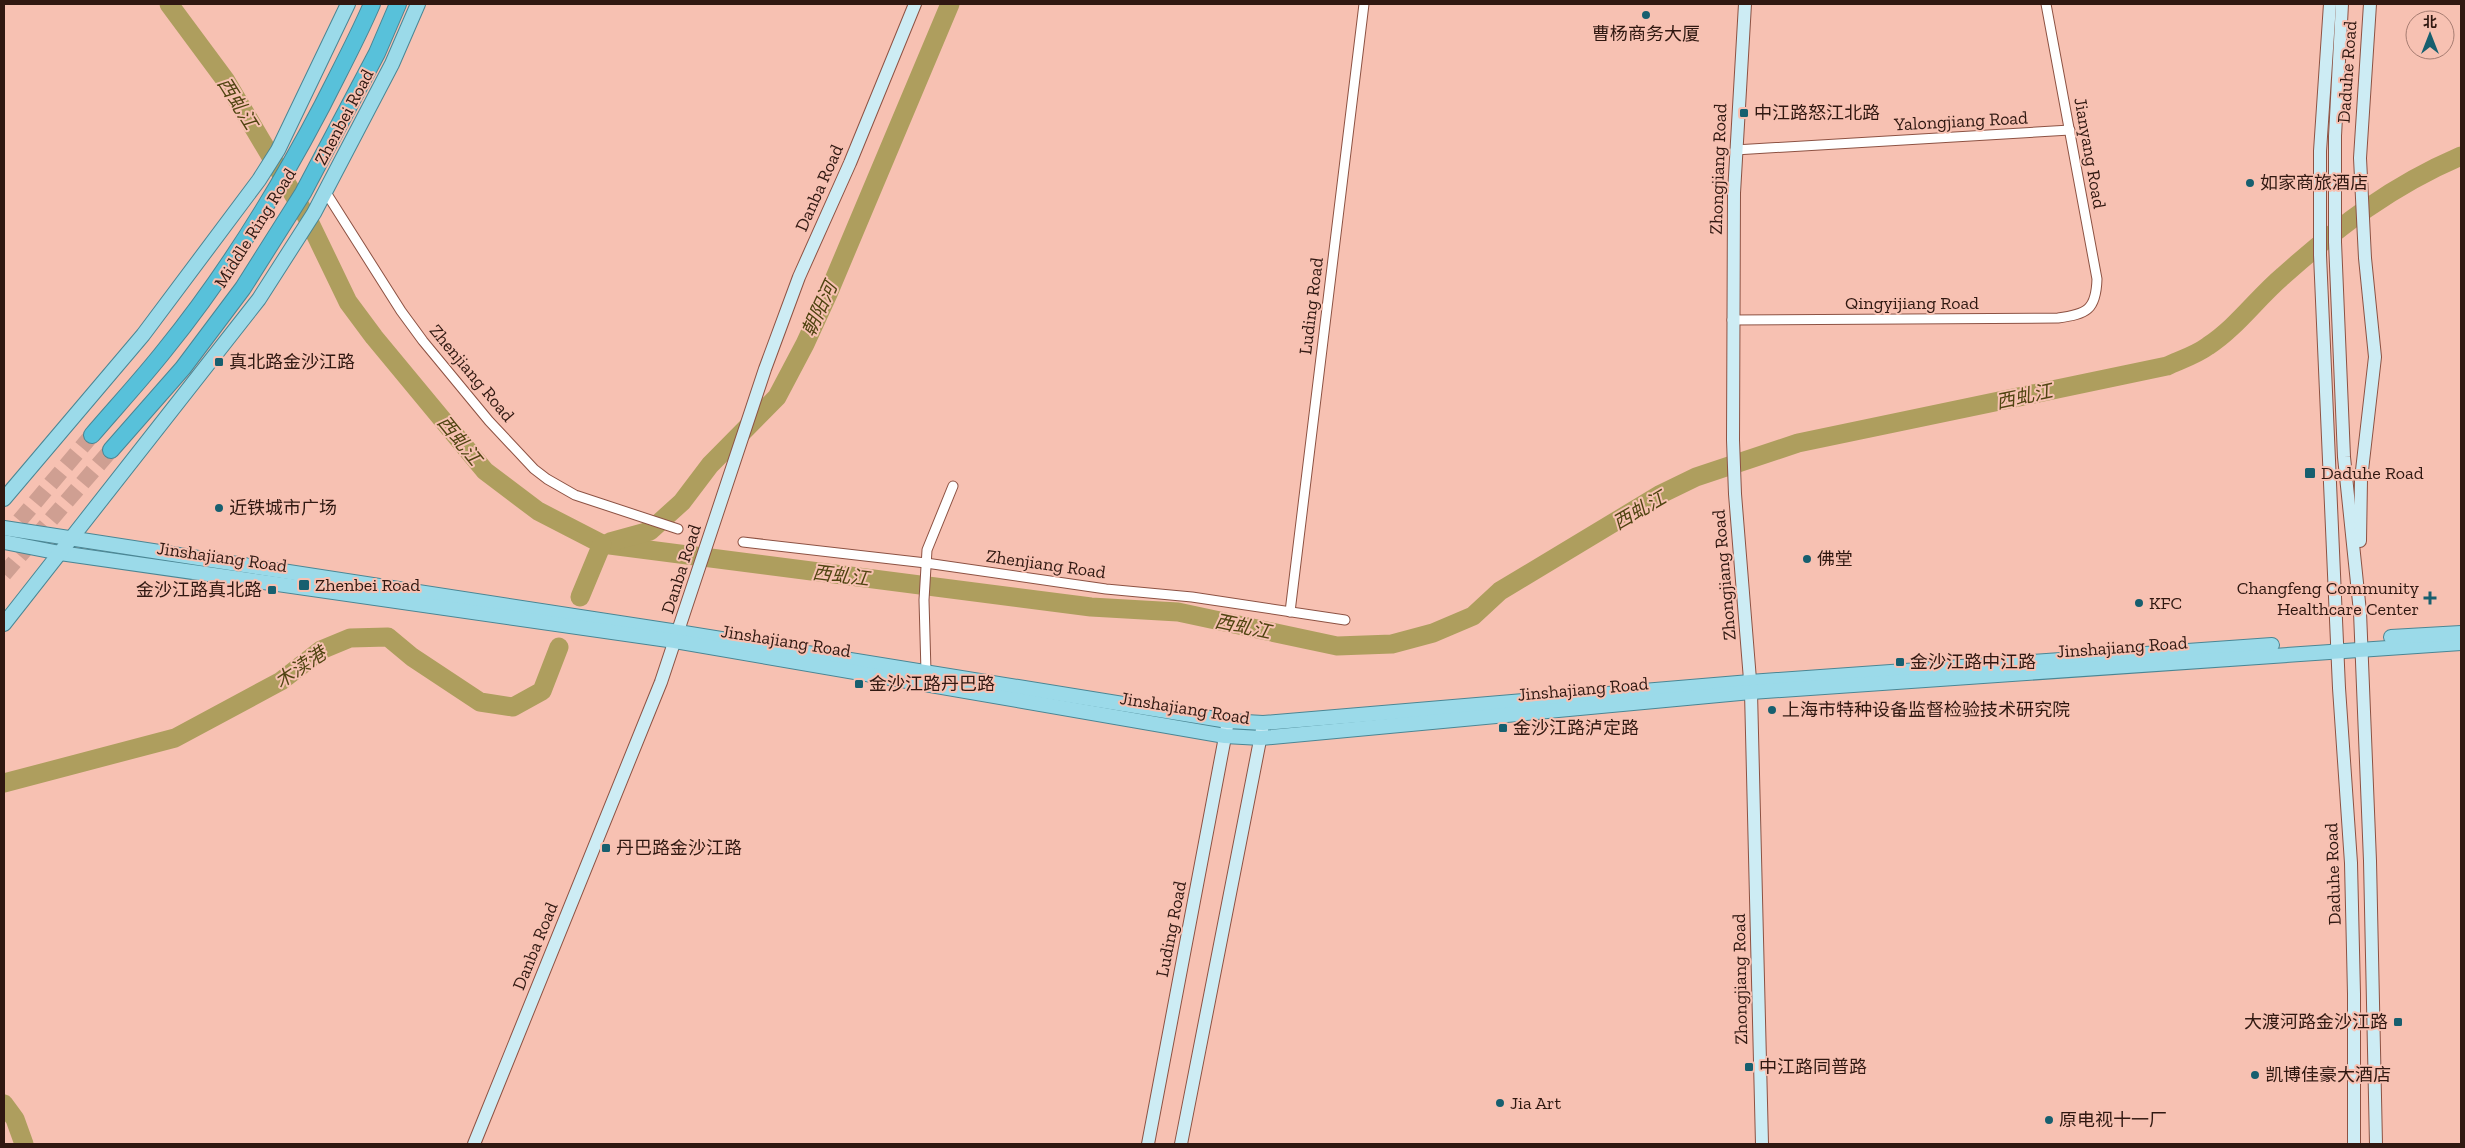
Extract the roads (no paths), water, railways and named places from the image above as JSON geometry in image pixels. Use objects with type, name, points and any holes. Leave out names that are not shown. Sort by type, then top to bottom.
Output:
[{"type":"highway","name":"Middle Ring Road","points":[[92,435],[164,351],[220,276],[270,200],[289,168],[358,35],[372,4]]},
{"type":"highway","name":"Middle Ring Road","points":[[111,450],[183,368],[242,288],[303,193],[377,53],[398,4]]},
{"type":"main road","points":[[4,498],[143,335],[259,180],[278,150],[348,4]]},
{"type":"main road","name":"Zhenbei Road","points":[[4,624],[72,540],[259,299],[314,213],[392,64],[418,4]]},
{"type":"main road","name":"Danba Road","points":[[474,1144],[661,682],[765,369],[799,277],[850,163],[915,4]]},
{"type":"main road","name":"Zhongjiang Road","points":[[1745,4],[1735,150],[1732,320],[1733,440],[1735,494],[1751,687],[1762,1144]]},
{"type":"main road","name":"Daduhe Road","points":[[2330,4],[2320,151],[2319,225],[2338,645],[2351,863],[2354,994],[2354,1144]]},
{"type":"main road","name":"Daduhe Road","points":[[2342,4],[2335,136],[2335,242],[2344,457],[2356,560],[2361,644],[2371,881],[2376,1144]]},
{"type":"main road","name":"Daduhe Road","points":[[2356,560],[2361,540],[2362,466],[2375,357],[2360,189],[2361,125],[2370,4]]},
{"type":"main road","name":"Jinshajiang Road","points":[[4,528],[677,636],[1225,736],[1261,738],[1751,687]]},
{"type":"main road","name":"Jinshajiang Road","points":[[4,542],[60,553],[677,636],[926,672],[1228,721],[1263,723],[2338,645],[2461,643]]},
{"type":"main road","name":"Jinshajiang Road","points":[[2361,644],[2461,633]]},
{"type":"main road","name":"Luding Road","points":[[1148,1144],[1228,721]]},
{"type":"main road","points":[[1181,1144],[1263,723]]},
{"type":"street","name":"Luding Road","points":[[1290,612],[1364,4]]},
{"type":"street","name":"Jianyang Road","points":[[2046,4],[2097,279],[2096,295],[2090,308]]},
{"type":"street","name":"Yalongjiang Road","points":[[1735,150],[2070,130]]},
{"type":"street","name":"Zhenjiang Road","points":[[325,191],[401,311],[423,341],[489,421],[534,469],[561,488],[678,529]]},
{"type":"street","name":"Qingyijiang Road","points":[[1732,320],[2058,318],[2077,315],[2090,308]]},
{"type":"street","points":[[926,672],[924,600],[927,550],[953,486]]},
{"type":"street","name":"Zhenjiang Road","points":[[743,542],[1106,589],[1192,597],[1344,620]]},
{"type":"waterway","name":"西虬江","points":[[169,4],[226,81],[309,221],[348,302],[374,337],[485,471],[538,511],[602,544],[1091,607],[1178,612],[1337,646],[1392,644],[1433,633],[1473,616],[1500,591],[1661,494],[1696,477],[1798,443],[2167,366],[2188,357],[2218,338],[2304,258],[2345,224],[2412,180],[2461,156]]},
{"type":"waterway","name":"朝阳河","points":[[610,542],[650,531],[682,502],[710,465],[777,397],[805,344],[828,294],[950,4]]},
{"type":"waterway","name":"木渎港","points":[[580,597],[602,544]]},
{"type":"waterway","name":"木渎港","points":[[4,783],[175,738],[281,681],[321,650],[350,638],[388,637],[412,657],[480,702],[513,707],[542,691],[559,647]]},
{"type":"waterway","name":"木渎港","points":[[4,1104],[15,1119],[24,1144]]},
{"type":"tunnel","points":[[4,539],[92,435]]},
{"type":"tunnel","points":[[4,574],[111,450]]},
{"type":"place","name":"曹杨商务大厦","points":[[1646,15]]},
{"type":"place","name":"中江路怒江北路","points":[[1744,113]]},
{"type":"place","name":"如家商旅酒店","points":[[2250,183]]},
{"type":"place","name":"真北路金沙江路","points":[[219,362]]},
{"type":"place","name":"Daduhe Road","points":[[2310,473]]},
{"type":"place","name":"近铁城市广场","points":[[219,508]]},
{"type":"place","name":"佛堂","points":[[1807,559]]},
{"type":"place","name":"Zhenbei Road","points":[[304,585]]},
{"type":"place","name":"金沙江路真北路","points":[[272,590]]},
{"type":"place","name":"Changfeng Community Healthcare Center","points":[[2430,598]]},
{"type":"place","name":"KFC","points":[[2139,603]]},
{"type":"place","name":"金沙江路中江路","points":[[1900,662]]},
{"type":"place","name":"金沙江路丹巴路","points":[[859,684]]},
{"type":"place","name":"上海市特种设备监督检验技术研究院","points":[[1772,710]]},
{"type":"place","name":"金沙江路泸定路","points":[[1503,728]]},
{"type":"place","name":"丹巴路金沙江路","points":[[606,848]]},
{"type":"place","name":"大渡河路金沙江路","points":[[2398,1022]]},
{"type":"place","name":"中江路同普路","points":[[1749,1067]]},
{"type":"place","name":"凯博佳豪大酒店","points":[[2255,1075]]},
{"type":"place","name":"Jia Art","points":[[1500,1103]]},
{"type":"place","name":"原电视十一厂","points":[[2049,1120]]}]
